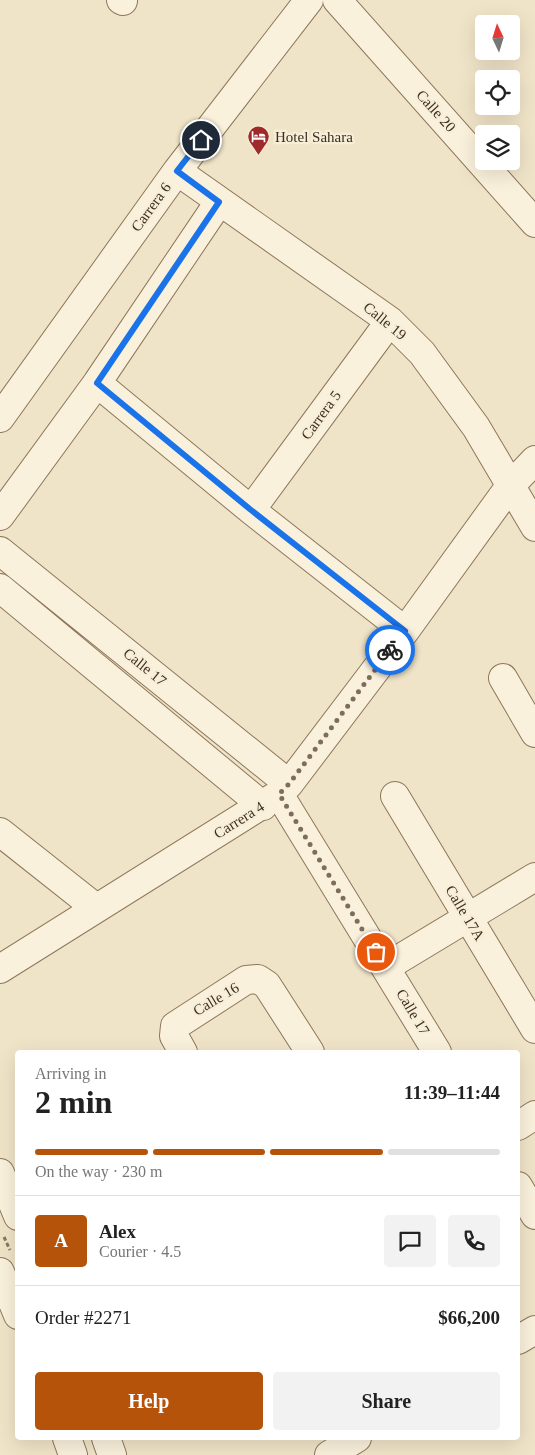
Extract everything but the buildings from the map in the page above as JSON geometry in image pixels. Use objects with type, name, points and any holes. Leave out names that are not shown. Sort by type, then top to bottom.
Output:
[{"type":"street","name":"Carrera 6","points":[[0,418],[177,171],[309,0]]},
{"type":"street","name":"Calle 20","points":[[337,0],[535,223]]},
{"type":"street","name":"Calle 19","points":[[177,171],[390,321],[427,361],[476,427],[535,528]]},
{"type":"street","points":[[0,516],[97,383],[219,202]]},
{"type":"street","name":"Carrera 5","points":[[251,510],[390,321]]},
{"type":"street","points":[[97,383],[251,510],[405,631]]},
{"type":"street","name":"Carrera 4","points":[[0,969],[277,794],[405,631],[510,486],[535,460]]},
{"type":"street","name":"Calle 17","points":[[0,551],[277,794],[436,1050]]},
{"type":"street","name":"Calle 17","points":[[0,588],[277,794]]},
{"type":"street","points":[[503,678],[535,733]]},
{"type":"street","name":"Calle 17A","points":[[395,796],[535,1029]]},
{"type":"street","points":[[0,832],[96,908]]},
{"type":"street","points":[[386,967],[535,877]]},
{"type":"street","name":"Calle 16","points":[[183,1050],[174,1036],[175,1026],[246,980],[258,979],[267,985],[309,1050]]},
{"type":"street","points":[[520,1125],[535,1115]]},
{"type":"street","points":[[0,1173],[10,1225]]},
{"type":"street","points":[[520,1189],[535,1215]]},
{"type":"street","points":[[5,1262],[15,1303]]},
{"type":"street","points":[[520,1339],[535,1330]]},
{"type":"street","points":[[68,1440],[74,1455]]},
{"type":"street","points":[[107,1440],[112,1455]]},
{"type":"street","points":[[329,1455],[355,1440]]},
{"type":"path","points":[[5,1262],[10,1225]]},
{"type":"way so far","points":[[376,952],[279,794],[289,784],[390,650]]},
{"type":"place","name":"Hotel Sahara","points":[[259,156]]},
{"type":"route","points":[[201,140],[177,171],[219,202],[97,383],[251,510],[405,631],[390,650]]}]
